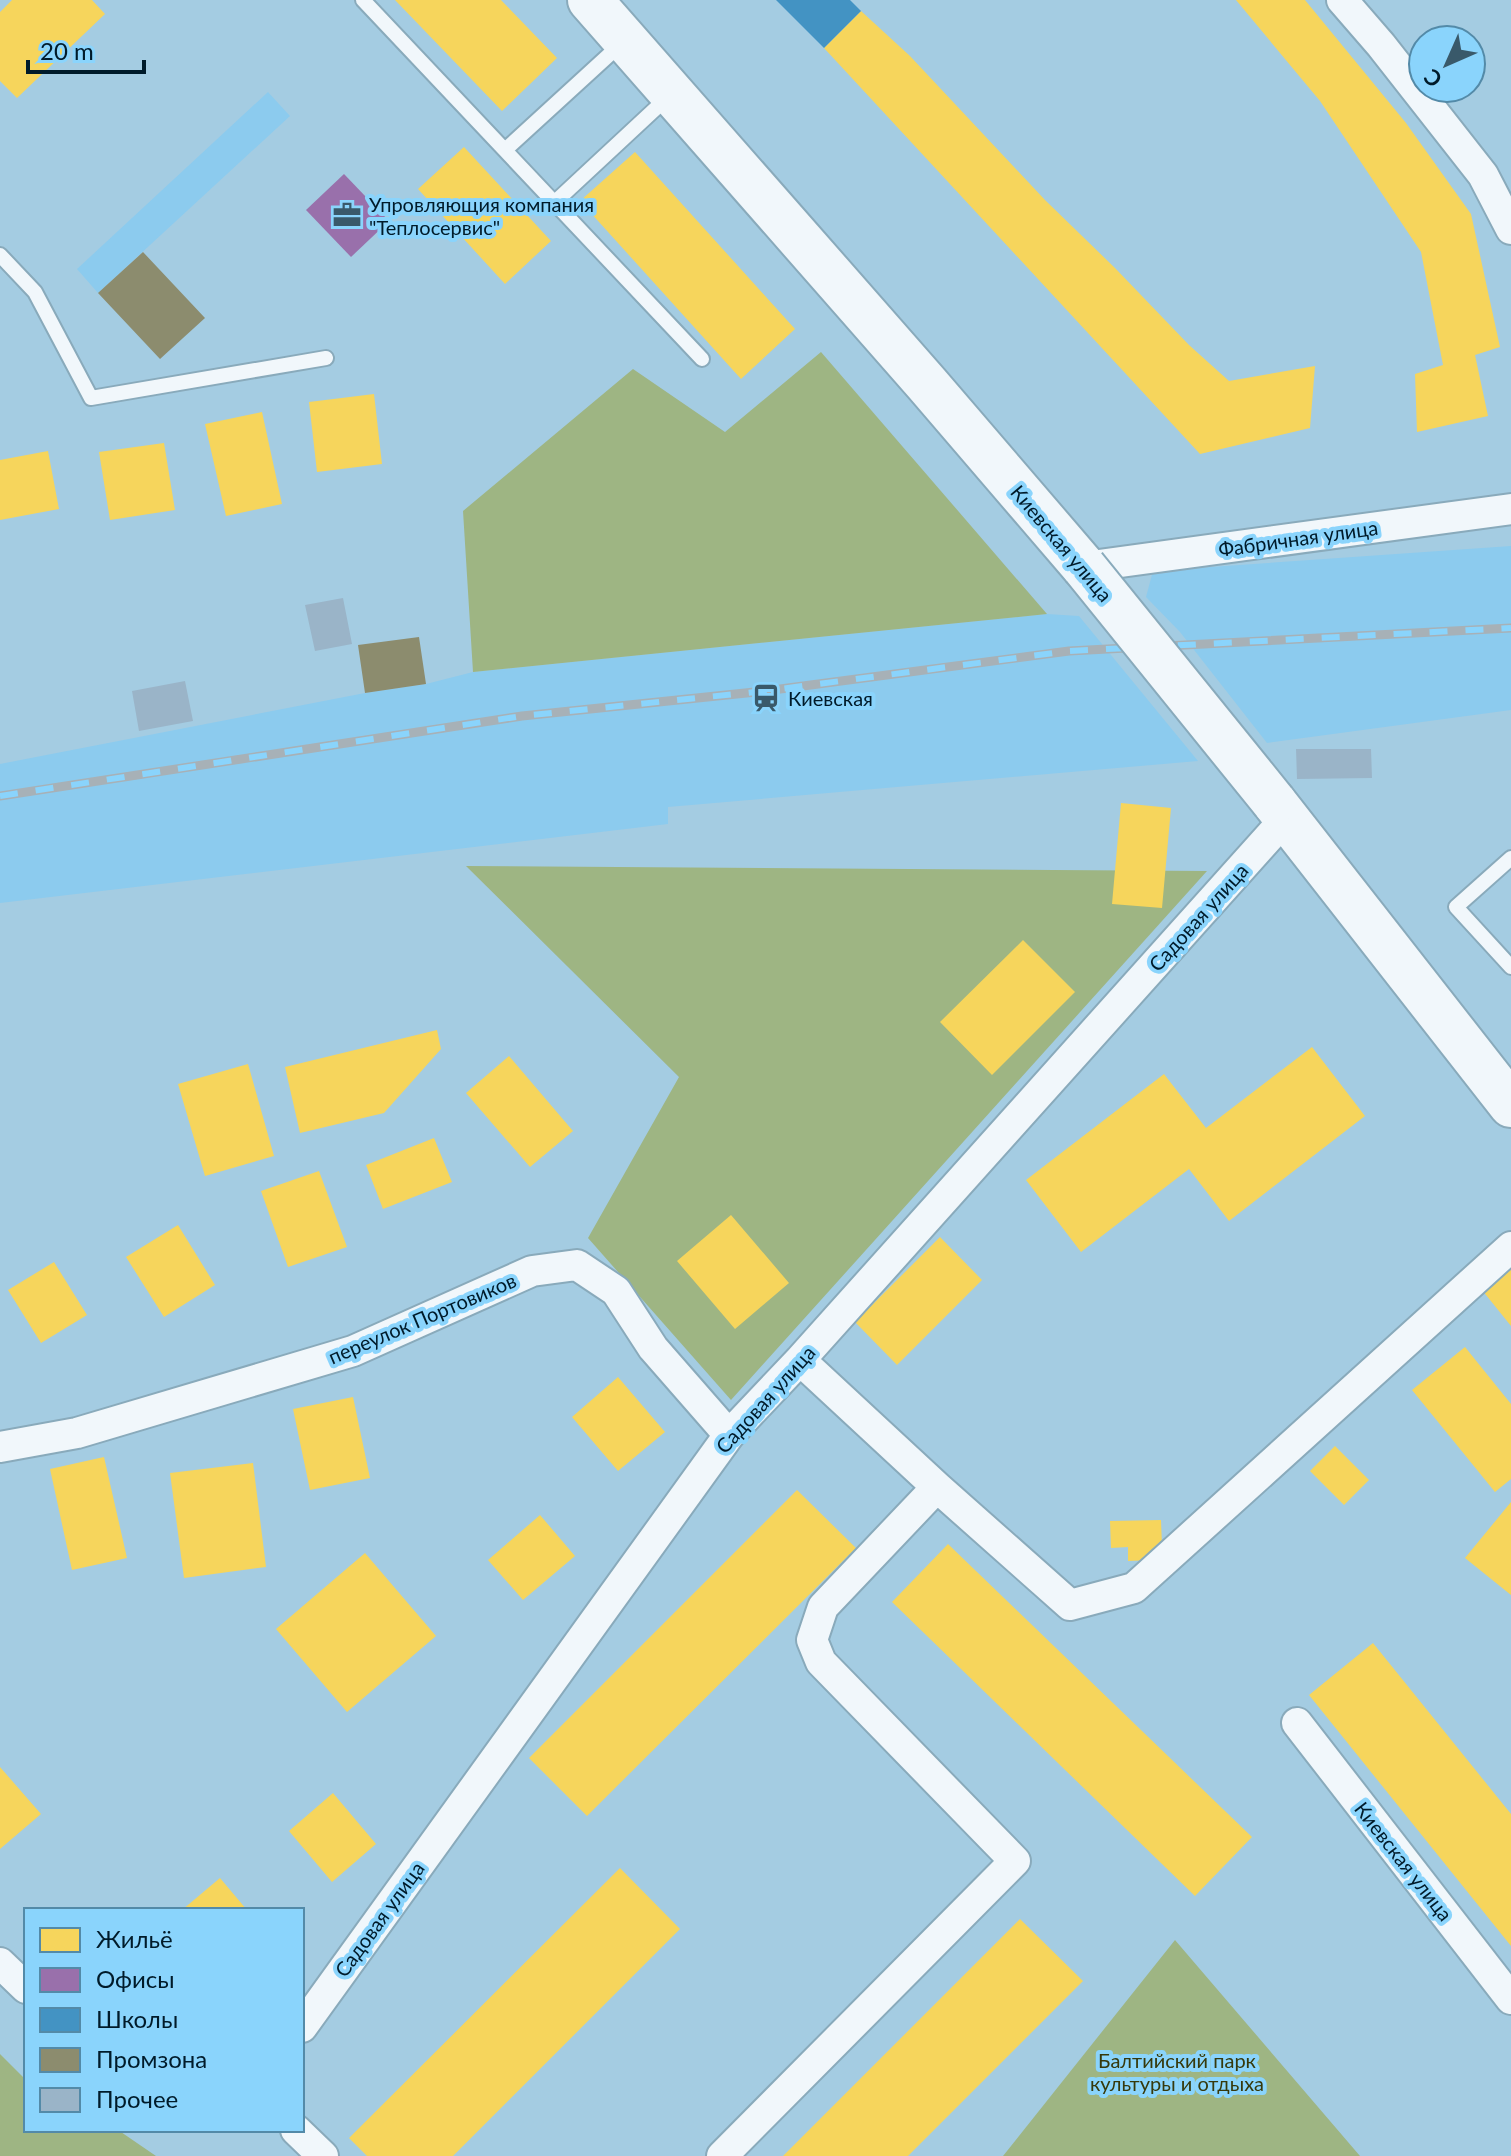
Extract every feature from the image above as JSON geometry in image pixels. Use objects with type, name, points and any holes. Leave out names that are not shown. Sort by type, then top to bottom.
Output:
[{"type":"main road","name":"Киевская улица","points":[[590,0],[1084,567],[1280,810],[1511,1105]]},
{"type":"street","points":[[1342,0],[1483,175],[1511,229]]},
{"type":"street","name":"Фабричная улица","points":[[1084,567],[1511,509]]},
{"type":"street","name":"Садовая улица","points":[[304,2024],[729,1435],[800,1360],[1280,810]]},
{"type":"street","points":[[800,1360],[1070,1605],[1134,1588],[1511,1247]]},
{"type":"street","name":"переулок Портовиков","points":[[0,1447],[77,1433],[353,1351],[532,1271],[577,1265],[616,1291],[653,1348],[729,1435]]},
{"type":"street","points":[[722,2156],[1015,1861],[821,1662],[812,1640],[823,1607],[937,1487]]},
{"type":"street","name":"Киевская улица","points":[[1297,1723],[1511,1999]]},
{"type":"street","points":[[0,1963],[24,1986]]},
{"type":"street","points":[[298,2132],[323,2156]]},
{"type":"lane","points":[[363,0],[702,359]]},
{"type":"lane","points":[[505,150],[625,40]]},
{"type":"lane","points":[[554,203],[672,93]]},
{"type":"lane","points":[[0,255],[35,292],[91,398],[326,358]]},
{"type":"lane","points":[[1511,858],[1456,907],[1511,967]]},
{"type":"shaded area","points":[[268,92],[290,116],[98,293],[77,269]]},
{"type":"shaded area","points":[[1511,546],[1511,710],[1267,743],[1180,632],[1146,597],[1153,571]]},
{"type":"shaded area","points":[[1047,614],[1079,616],[1198,761],[668,807],[668,824],[0,903],[0,764],[365,693],[426,684],[473,672]]},
{"type":"green space","points":[[821,352],[1047,614],[473,672],[463,511],[633,369],[725,432]]},
{"type":"green space","points":[[466,866],[1207,871],[731,1400],[588,1238],[679,1077]]},
{"type":"green space","name":"Балтийский парк культуры и отдыха","points":[[1175,1940],[1360,2156],[1003,2156]]},
{"type":"green space","points":[[0,2054],[24,2078],[24,2132],[121,2132],[156,2156],[0,2156]]},
{"type":"building: Жильё","points":[[12,0],[92,0],[105,14],[17,98],[0,81],[0,12]]},
{"type":"building: Жильё","points":[[395,0],[501,0],[557,58],[502,111]]},
{"type":"building: Жильё","points":[[1236,0],[1305,0],[1406,123],[1471,214],[1500,347],[1475,355],[1488,416],[1417,432],[1415,374],[1443,365],[1421,252],[1320,101]]},
{"type":"building: Жильё","points":[[861,11],[910,56],[1045,200],[1229,381],[1315,366],[1310,428],[1200,454],[824,48]]},
{"type":"building: Жильё","points":[[464,147],[551,241],[505,284],[418,189]]},
{"type":"building: Жильё","points":[[635,152],[795,329],[741,379],[580,201]]},
{"type":"building: Жильё","points":[[374,394],[382,464],[317,472],[309,402]]},
{"type":"building: Жильё","points":[[262,412],[282,504],[226,516],[205,424]]},
{"type":"building: Жильё","points":[[164,443],[175,510],[110,520],[99,452]]},
{"type":"building: Жильё","points":[[48,451],[59,509],[0,520],[0,460]]},
{"type":"building: Жильё","points":[[1121,803],[1171,808],[1162,908],[1112,904]]},
{"type":"building: Жильё","points":[[1023,940],[1075,992],[992,1075],[940,1022]]},
{"type":"building: Жильё","points":[[437,1030],[441,1049],[384,1113],[300,1133],[285,1067]]},
{"type":"building: Жильё","points":[[1312,1047],[1365,1116],[1229,1221],[1189,1169],[1081,1252],[1026,1180],[1164,1074],[1206,1128]]},
{"type":"building: Жильё","points":[[509,1056],[573,1131],[530,1167],[466,1093]]},
{"type":"building: Жильё","points":[[248,1064],[274,1156],[205,1176],[178,1084]]},
{"type":"building: Жильё","points":[[434,1138],[452,1182],[383,1209],[366,1165]]},
{"type":"building: Жильё","points":[[319,1171],[347,1247],[288,1267],[261,1191]]},
{"type":"building: Жильё","points":[[731,1215],[789,1283],[735,1329],[677,1261]]},
{"type":"building: Жильё","points":[[178,1225],[215,1285],[164,1317],[126,1257]]},
{"type":"building: Жильё","points":[[940,1237],[982,1280],[897,1365],[855,1322]]},
{"type":"building: Жильё","points":[[54,1262],[87,1315],[41,1343],[8,1290]]},
{"type":"building: Жильё","points":[[1511,1267],[1511,1326],[1482,1290]]},
{"type":"building: Жильё","points":[[1465,1347],[1511,1404],[1511,1479],[1495,1492],[1412,1390]]},
{"type":"building: Жильё","points":[[618,1377],[665,1432],[618,1471],[572,1417]]},
{"type":"building: Жильё","points":[[353,1397],[370,1478],[310,1490],[293,1409]]},
{"type":"building: Жильё","points":[[1335,1446],[1369,1480],[1344,1505],[1310,1471]]},
{"type":"building: Жильё","points":[[104,1457],[127,1558],[72,1570],[50,1469]]},
{"type":"building: Жильё","points":[[253,1463],[266,1567],[184,1578],[170,1473]]},
{"type":"building: Жильё","points":[[797,1490],[856,1548],[587,1816],[529,1758]]},
{"type":"building: Жильё","points":[[1511,1502],[1511,1595],[1465,1558]]},
{"type":"building: Жильё","points":[[540,1515],[575,1556],[523,1600],[488,1560]]},
{"type":"building: Жильё","points":[[1161,1520],[1162,1546],[1154,1547],[1154,1560],[1128,1561],[1128,1547],[1111,1548],[1110,1521]]},
{"type":"building: Жильё","points":[[948,1544],[1252,1837],[1195,1896],[892,1602]]},
{"type":"building: Жильё","points":[[365,1553],[436,1636],[347,1712],[276,1629]]},
{"type":"building: Жильё","points":[[1373,1643],[1511,1814],[1511,1946],[1309,1695]]},
{"type":"building: Жильё","points":[[0,1767],[41,1814],[0,1849]]},
{"type":"building: Жильё","points":[[333,1793],[376,1844],[332,1882],[289,1831]]},
{"type":"building: Жильё","points":[[620,1868],[680,1929],[453,2156],[367,2156],[349,2138]]},
{"type":"building: Жильё","points":[[220,1878],[245,1908],[184,1908]]},
{"type":"building: Жильё","points":[[1020,1919],[1083,1981],[908,2156],[783,2156]]},
{"type":"building: Офисы","name":"Упровляющия компания \"Теплосервис\"","points":[[344,174],[389,221],[351,257],[306,210]]},
{"type":"building: Школы","points":[[776,0],[850,0],[861,11],[824,48]]},
{"type":"building: Промзона","points":[[143,252],[205,318],[160,359],[98,293]]},
{"type":"building: Промзона","points":[[419,637],[426,684],[365,693],[358,645]]},
{"type":"building: Прочее","points":[[343,598],[352,644],[315,651],[305,605]]},
{"type":"building: Прочее","points":[[185,681],[193,721],[139,731],[132,691]]},
{"type":"building: Прочее","points":[[1296,749],[1371,749],[1372,778],[1297,779]]},
{"type":"railway","points":[[0,796],[522,716],[765,691],[1069,651],[1511,628]]},
{"type":"place","name":"Упровляющия компания \"Теплосервис\"","points":[[347,215]]},
{"type":"place","name":"Киевская","points":[[766,698]]}]
